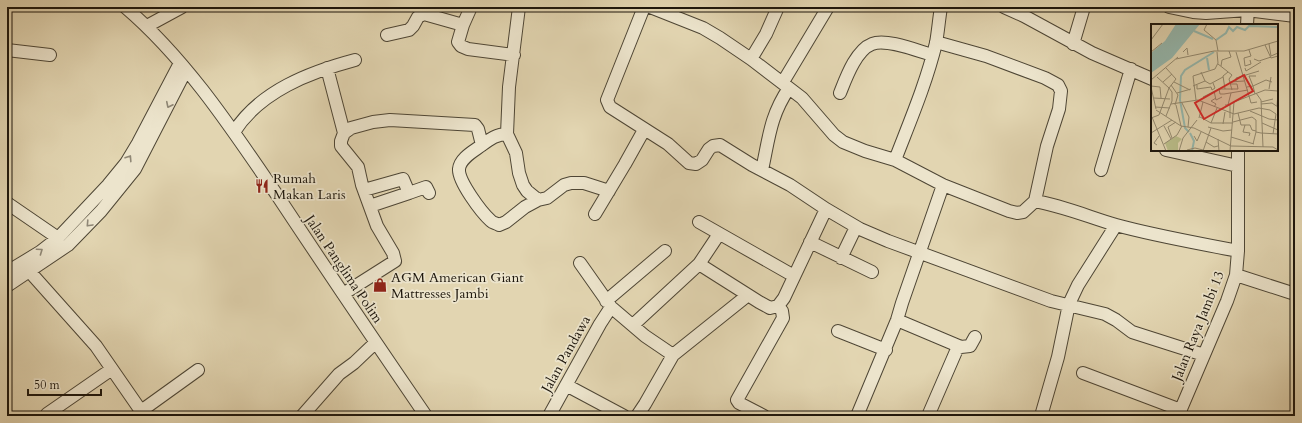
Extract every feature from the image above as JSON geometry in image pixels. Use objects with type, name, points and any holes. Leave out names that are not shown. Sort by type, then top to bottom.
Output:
[{"type":"street","name":"Jalan Panglima Polim","points":[[124,7],[147,26],[183,67],[234,132],[426,416]]},
{"type":"street","points":[[147,26],[182,7]]},
{"type":"street","points":[[471,7],[463,25],[458,42],[461,46],[468,49],[514,54]]},
{"type":"street","points":[[519,7],[509,87],[507,134],[516,153],[519,173],[523,185],[527,191],[538,200]]},
{"type":"street","points":[[644,7],[607,100],[610,107],[668,144],[689,163],[696,164],[702,160],[709,149],[713,146],[720,146],[790,185],[826,210],[888,241],[1051,301],[1069,304],[1105,314],[1132,332],[1204,355]]},
{"type":"street","points":[[650,7],[681,18],[702,28],[752,59],[802,98],[834,135],[843,142],[865,151],[895,160],[943,184],[1008,211],[1017,213],[1022,212],[1035,201],[1047,146],[1059,109],[1061,91],[1058,84],[986,56],[936,42]]},
{"type":"street","points":[[752,59],[766,34],[778,7]]},
{"type":"street","points":[[762,170],[770,126],[776,109],[786,85],[828,7]]},
{"type":"street","points":[[895,160],[918,103],[936,42],[941,7]]},
{"type":"street","points":[[1004,7],[1024,16],[1073,44],[1151,79]]},
{"type":"street","points":[[1073,44],[1084,7]]},
{"type":"street","points":[[1169,7],[1206,13],[1248,8],[1295,16]]},
{"type":"street","points":[[1247,24],[1248,8]]},
{"type":"street","points":[[386,35],[409,30],[418,17],[424,14],[463,25]]},
{"type":"street","points":[[840,92],[852,66],[861,52],[871,44],[880,42],[932,55]]},
{"type":"street","points":[[7,50],[50,55]]},
{"type":"street","points":[[234,132],[253,108],[272,94],[290,84],[327,68],[355,60]]},
{"type":"street","points":[[7,286],[30,272],[68,245],[102,211],[135,169],[143,145],[183,67]]},
{"type":"street","points":[[327,68],[344,133]]},
{"type":"street","points":[[1101,170],[1131,69]]},
{"type":"street","points":[[344,294],[395,261],[393,253],[377,226],[364,190],[358,167],[341,146],[340,141],[344,133],[352,128],[373,122],[390,120],[475,125],[478,129],[482,146]]},
{"type":"street","points":[[595,214],[644,130]]},
{"type":"street","points":[[507,134],[495,136],[462,161],[459,168],[460,177],[480,209],[492,222],[499,225],[506,222],[524,207],[538,200],[547,198],[564,185],[571,182],[609,191]]},
{"type":"street","points":[[7,272],[40,252],[58,238],[143,145]]},
{"type":"street","points":[[1170,151],[1238,166]]},
{"type":"street","name":"Jalan Raya Jambi 13","points":[[1179,413],[1236,275],[1238,251],[1238,151]]},
{"type":"street","points":[[364,190],[403,179],[409,193]]},
{"type":"street","points":[[858,416],[897,320],[943,184]]},
{"type":"street","points":[[370,206],[426,187],[429,193]]},
{"type":"street","points":[[1035,201],[1052,204],[1116,225],[1238,251]]},
{"type":"street","points":[[7,203],[58,238]]},
{"type":"street","points":[[90,204],[102,211]]},
{"type":"street","points":[[699,264],[770,308],[778,306],[784,298],[826,210]]},
{"type":"street","points":[[699,222],[794,276]]},
{"type":"street","points":[[1041,416],[1058,357],[1069,304],[1078,285],[1116,225]]},
{"type":"street","points":[[841,258],[856,226]]},
{"type":"street","points":[[633,325],[699,264],[719,234]]},
{"type":"street","points":[[810,242],[872,272]]},
{"type":"street","name":"Jalan Pandawa","points":[[549,416],[600,324],[608,304],[665,251]]},
{"type":"street","points":[[580,263],[608,304],[646,336],[673,355]]},
{"type":"street","points":[[30,272],[96,346],[142,414],[198,370]]},
{"type":"street","points":[[1236,275],[1295,294]]},
{"type":"street","points":[[637,416],[673,355],[748,295]]},
{"type":"street","points":[[764,416],[739,403],[737,400],[783,318],[782,311],[778,306]]},
{"type":"street","points":[[897,320],[960,346],[970,346],[975,337]]},
{"type":"street","points":[[838,331],[886,350]]},
{"type":"street","points":[[302,416],[339,374],[354,363],[375,342]]},
{"type":"street","points":[[928,416],[957,349],[960,346]]},
{"type":"street","points":[[48,416],[47,414],[112,369]]},
{"type":"street","points":[[1083,373],[1179,413]]},
{"type":"street","points":[[566,385],[624,416]]},
{"type":"place","name":"Rumah Makan Laris","points":[[262,186]]},
{"type":"place","name":"AGM American Giant Mattresses Jambi","points":[[380,285]]}]
